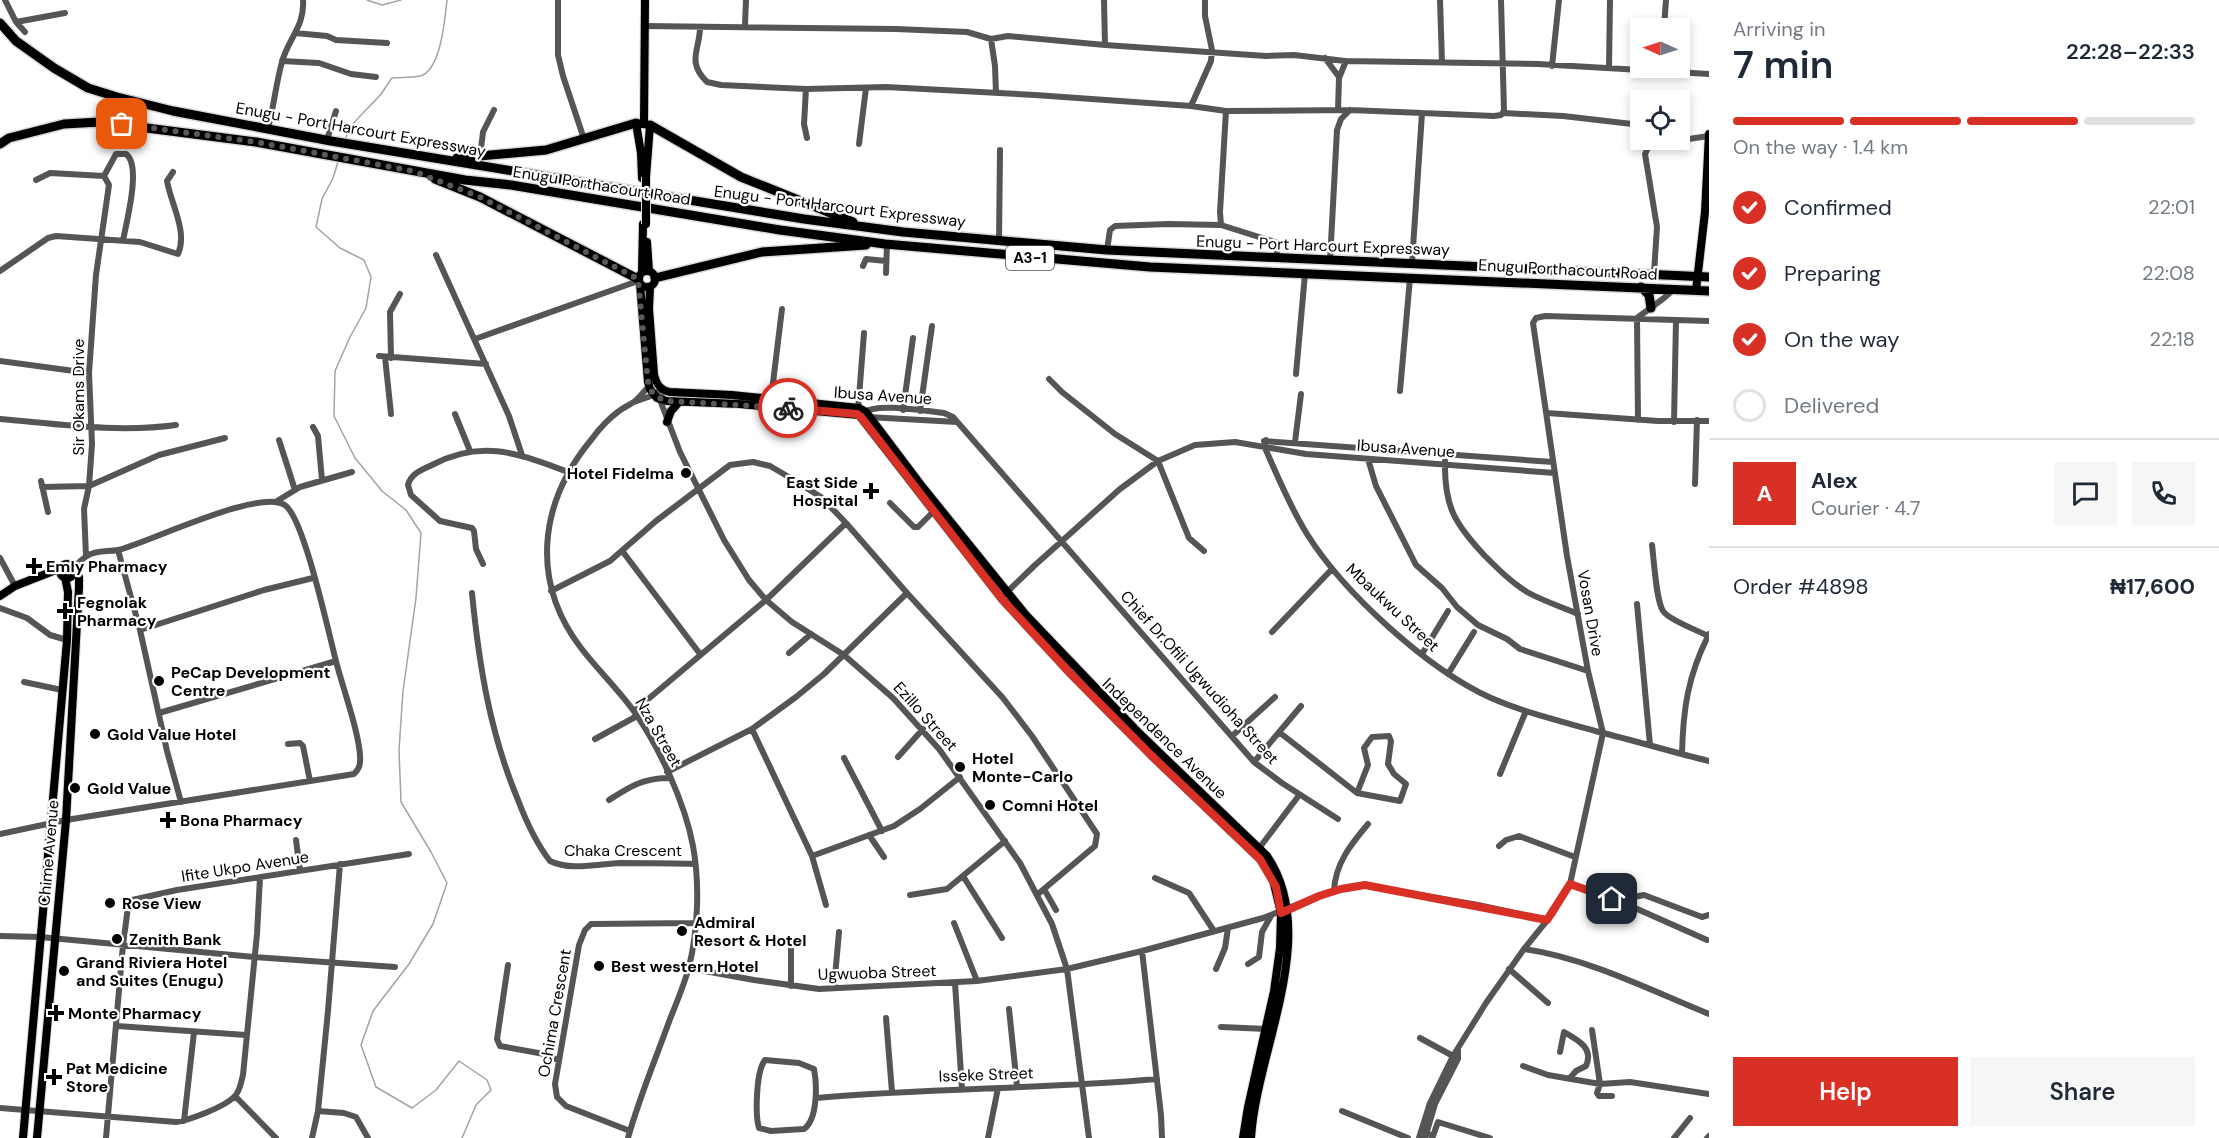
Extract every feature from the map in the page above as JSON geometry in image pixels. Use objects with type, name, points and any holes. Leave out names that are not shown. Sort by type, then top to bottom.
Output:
[{"type":"highway","name":"Enugu - Port Harcourt Expressway","points":[[0,23],[33,55],[88,88],[173,111],[362,146],[682,200],[869,228],[1107,250],[1709,277]]},
{"type":"highway","name":"Enugu Porthacourt Road","points":[[0,144],[9,138],[64,124],[100,122],[242,140],[413,171],[780,230],[886,244],[1082,263],[1709,291]]},
{"type":"highway","points":[[445,160],[546,150],[643,124],[741,177],[869,228]]},
{"type":"highway","points":[[413,171],[480,197],[645,279],[762,252],[886,244]]},
{"type":"highway","points":[[1641,287],[1649,295],[1651,308]]},
{"type":"main road","points":[[645,0],[643,124],[645,279],[652,384],[657,397]]},
{"type":"main road","points":[[643,124],[641,153],[644,178]]},
{"type":"main road","points":[[1696,290],[1705,212],[1709,135]]},
{"type":"main road","points":[[652,384],[663,390]]},
{"type":"main road","name":"Ibusa Avenue","points":[[663,390],[771,399],[862,414]]},
{"type":"main road","name":"Ibusa Avenue","points":[[657,397],[679,402],[739,404],[862,414]]},
{"type":"main road","points":[[668,422],[671,411],[679,402]]},
{"type":"main road","name":"Independence Avenue","points":[[862,414],[933,512],[944,520],[1116,710],[1260,847],[1276,870],[1284,889],[1285,967],[1251,1107]]},
{"type":"main road","name":"Independence Avenue","points":[[862,414],[1002,599],[1071,674],[1152,756],[1260,859],[1276,887],[1284,910]]},
{"type":"main road","points":[[0,596],[15,586],[41,575],[71,576],[73,569]]},
{"type":"main road","name":"Chime Avenue","points":[[37,1138],[66,820],[79,587],[79,577],[73,569]]},
{"type":"main road","name":"Chime Avenue","points":[[23,1138],[67,640],[68,592],[63,574]]},
{"type":"main road","name":"Independence Avenue","points":[[1247,1136],[1266,1029],[1272,1020]]},
{"type":"street","points":[[5,0],[16,22],[25,32]]},
{"type":"street","points":[[268,128],[282,61],[301,22],[303,0]]},
{"type":"street","points":[[558,0],[558,55],[584,140]]},
{"type":"street","points":[[745,25],[746,0]]},
{"type":"street","points":[[1104,0],[1105,45]]},
{"type":"street","points":[[1191,106],[1206,74],[1212,53],[1205,16],[1205,0]]},
{"type":"street","points":[[1440,0],[1442,62]]},
{"type":"street","points":[[1502,0],[1503,113]]},
{"type":"street","points":[[1552,66],[1559,0]]},
{"type":"street","points":[[1608,68],[1610,0]]},
{"type":"street","points":[[1665,18],[1666,0]]},
{"type":"street","points":[[16,22],[65,14]]},
{"type":"street","points":[[645,26],[745,25],[967,32],[991,39],[1008,36],[1212,53],[1294,55],[1346,61],[1630,69]]},
{"type":"street","points":[[700,27],[699,43],[694,56],[699,72],[707,82],[722,86],[807,90],[866,88],[996,93],[1191,106],[1226,111],[1350,110],[1494,116],[1503,113],[1563,116],[1630,124]]},
{"type":"street","points":[[295,33],[327,36],[336,40],[387,43]]},
{"type":"street","points":[[991,39],[996,93]]},
{"type":"street","points":[[1325,58],[1339,78]]},
{"type":"street","points":[[282,61],[320,63],[351,74],[376,77]]},
{"type":"street","points":[[1338,111],[1339,78],[1346,61]]},
{"type":"street","points":[[1690,72],[1709,74]]},
{"type":"street","points":[[859,144],[866,88]]},
{"type":"street","points":[[807,90],[804,124],[807,138]]},
{"type":"street","points":[[480,157],[483,132],[494,110]]},
{"type":"street","points":[[1330,261],[1337,130],[1341,119],[1350,110]]},
{"type":"street","points":[[329,140],[336,111]]},
{"type":"street","points":[[1221,225],[1226,111]]},
{"type":"street","points":[[1412,263],[1422,113]]},
{"type":"street","points":[[1690,137],[1709,135]]},
{"type":"street","points":[[999,241],[1000,150]]},
{"type":"street","points":[[1646,150],[1657,227],[1654,273]]},
{"type":"street","points":[[36,180],[50,173],[104,176],[116,154],[126,154],[131,158],[134,172],[133,190],[123,241]]},
{"type":"street","points":[[0,271],[48,238],[56,236],[140,242],[177,255],[181,248],[180,228],[167,181],[173,172]]},
{"type":"street","name":"Sir Okams Drive","points":[[86,556],[84,509],[89,486],[92,427],[89,373],[93,305],[109,185],[104,176]]},
{"type":"street","points":[[1107,250],[1110,230],[1115,226],[1221,225],[1278,243],[1276,258]]},
{"type":"street","points":[[886,244],[886,273]]},
{"type":"street","points":[[436,255],[509,416],[522,455]]},
{"type":"street","points":[[863,266],[866,259],[886,261]]},
{"type":"street","points":[[1296,374],[1305,274]]},
{"type":"street","points":[[1400,391],[1410,278]]},
{"type":"street","points":[[475,339],[645,279]]},
{"type":"street","points":[[1638,420],[1637,318],[1673,289]]},
{"type":"street","points":[[391,414],[385,357],[390,312],[400,294]]},
{"type":"street","points":[[771,399],[782,309]]},
{"type":"street","name":"Vosan Drive","points":[[1458,1050],[1509,969],[1547,920],[1570,884],[1603,733],[1588,671],[1578,614],[1532,328],[1536,318],[1545,316],[1709,321]]},
{"type":"street","points":[[1674,422],[1676,320]]},
{"type":"street","points":[[920,411],[932,326]]},
{"type":"street","points":[[862,414],[864,333]]},
{"type":"street","points":[[903,410],[913,339]]},
{"type":"street","points":[[385,357],[486,364]]},
{"type":"street","points":[[0,361],[89,373]]},
{"type":"street","points":[[1049,379],[1115,434],[1158,461],[1190,538],[1204,551]]},
{"type":"street","name":"Nza Street","points":[[629,1134],[688,968],[697,889],[695,864],[688,824],[669,775],[635,714],[580,647],[557,609],[550,591],[547,567],[549,531],[557,496],[568,472],[606,423],[633,403],[652,384]]},
{"type":"street","points":[[633,403],[657,397],[663,390]]},
{"type":"street","points":[[1295,442],[1301,394]]},
{"type":"street","name":"Ezillo Street","points":[[657,397],[734,558],[749,580],[766,600],[792,622],[844,655],[885,690],[923,729],[1005,841],[1038,894],[1052,924],[1067,969],[1089,1138]]},
{"type":"street","name":"Ibusa Avenue","points":[[862,414],[875,409],[949,414],[1008,478],[1061,542]]},
{"type":"street","points":[[1547,413],[1674,422],[1709,421]]},
{"type":"street","points":[[455,414],[470,451]]},
{"type":"street","name":"Ibusa Avenue","points":[[862,414],[957,422]]},
{"type":"street","points":[[0,419],[92,427],[176,426]]},
{"type":"street","points":[[1695,484],[1697,420]]},
{"type":"street","points":[[313,427],[318,436],[322,480]]},
{"type":"street","points":[[48,512],[42,484],[89,486],[159,455],[225,438]]},
{"type":"street","points":[[279,440],[295,490]]},
{"type":"street","points":[[1265,448],[1266,440]]},
{"type":"street","name":"Ibusa Avenue","points":[[1256,444],[1266,440],[1553,462]]},
{"type":"street","name":"Ibusa Avenue","points":[[1002,599],[1120,489],[1158,461],[1195,445],[1235,442],[1306,454],[1555,473]]},
{"type":"street","name":"Mbaukwu Street","points":[[1265,448],[1288,500],[1306,532],[1332,568],[1370,608],[1448,674],[1489,697],[1526,711],[1709,761]]},
{"type":"street","points":[[483,564],[476,549],[475,534],[472,528],[440,520],[408,490],[410,479],[441,460],[470,451],[496,450],[522,455],[568,472]]},
{"type":"street","points":[[1445,455],[1447,496],[1453,516],[1463,532],[1504,574],[1521,587],[1578,614]]},
{"type":"street","points":[[1368,459],[1376,486],[1416,565],[1442,588],[1457,607],[1478,625],[1507,639],[1520,649],[1588,671]]},
{"type":"street","points":[[550,591],[610,561],[623,552],[656,521],[730,465],[746,462],[762,464],[811,489],[846,523],[1003,699],[1032,736],[1097,834],[1095,846],[1038,894]]},
{"type":"street","points":[[73,569],[86,556],[94,553],[118,550],[174,528],[231,510],[265,501],[278,501],[295,490],[352,472]]},
{"type":"street","points":[[0,834],[66,820],[354,774],[361,761],[321,600],[295,521],[290,511],[278,501]]},
{"type":"street","points":[[890,503],[914,527],[918,527],[933,512]]},
{"type":"street","points":[[595,739],[635,714],[700,654],[766,600],[846,523]]},
{"type":"street","name":"Chief Dr.Ofili Ugwudioha Street","points":[[1061,542],[1254,762],[1335,818]]},
{"type":"street","points":[[1652,545],[1663,611],[1673,619],[1708,635],[1686,699],[1682,754]]},
{"type":"street","points":[[118,550],[140,630],[181,802]]},
{"type":"street","points":[[623,552],[700,654]]},
{"type":"street","points":[[0,558],[15,586]]},
{"type":"street","points":[[1272,632],[1332,568]]},
{"type":"street","points":[[140,630],[264,590],[313,578]]},
{"type":"street","points":[[609,800],[638,781],[669,775],[752,729],[796,697],[844,655],[907,593]]},
{"type":"street","name":"Chaka Crescent","points":[[472,594],[485,695],[496,739],[523,814],[550,861],[571,866],[622,863],[695,864]]},
{"type":"street","points":[[1637,604],[1650,745]]},
{"type":"street","points":[[0,608],[21,615],[50,635],[67,640]]},
{"type":"street","points":[[1422,654],[1448,611]]},
{"type":"street","points":[[1448,674],[1474,632]]},
{"type":"street","points":[[789,653],[811,634]]},
{"type":"street","points":[[1701,651],[1709,652]]},
{"type":"street","points":[[159,713],[336,662]]},
{"type":"street","points":[[24,682],[62,690]]},
{"type":"street","points":[[1232,736],[1275,697]]},
{"type":"street","points":[[1254,762],[1301,706]]},
{"type":"street","points":[[1500,774],[1526,711]]},
{"type":"street","points":[[752,729],[812,856],[826,905]]},
{"type":"street","points":[[898,757],[923,729]]},
{"type":"street","points":[[1279,732],[1357,793],[1400,801],[1406,784],[1394,774],[1388,764],[1391,741],[1389,736],[1372,737],[1364,748],[1368,765],[1357,793]]},
{"type":"street","points":[[288,744],[300,743],[303,746],[310,781]]},
{"type":"street","points":[[844,758],[882,831]]},
{"type":"street","points":[[812,856],[882,831],[908,818],[960,777]]},
{"type":"street","points":[[1260,847],[1297,798]]},
{"type":"street","points":[[1334,891],[1335,878],[1348,849],[1368,824]]},
{"type":"street","points":[[869,835],[884,857]]},
{"type":"street","points":[[1499,846],[1506,840],[1519,836],[1575,857]]},
{"type":"street","points":[[296,840],[300,871]]},
{"type":"street","points":[[909,895],[947,889],[1005,841]]},
{"type":"street","name":"Ifite Ukpo Avenue","points":[[123,945],[128,907],[132,900],[177,890],[409,854]]},
{"type":"street","points":[[312,1138],[318,1111],[340,864]]},
{"type":"street","points":[[963,876],[1002,938]]},
{"type":"street","points":[[0,1108],[184,1121],[235,1096],[243,1075],[257,934],[260,877]]},
{"type":"street","points":[[1155,878],[1189,893],[1214,932]]},
{"type":"street","points":[[1570,884],[1626,904],[1707,940]]},
{"type":"street","name":"Ugwuoba Street","points":[[688,968],[791,986],[834,988],[976,981],[1067,969],[1142,951],[1271,916],[1334,891],[1365,885],[1547,920]]},
{"type":"street","points":[[1044,889],[1056,910]]},
{"type":"street","points":[[1626,904],[1634,897],[1644,895],[1702,917],[1709,915]]},
{"type":"street","points":[[1248,964],[1258,957],[1262,932],[1271,916]]},
{"type":"street","name":"Ochima Crescent","points":[[629,1134],[567,1106],[557,1097],[555,1084],[558,1060],[575,961],[585,930],[591,924],[694,923]]},
{"type":"street","points":[[954,923],[976,981]]},
{"type":"street","points":[[1216,969],[1225,948],[1228,928]]},
{"type":"street","points":[[834,988],[839,932]]},
{"type":"street","points":[[0,936],[54,938],[254,957],[395,967]]},
{"type":"street","points":[[106,1138],[123,945]]},
{"type":"street","points":[[791,949],[791,986]]},
{"type":"street","points":[[1524,949],[1563,957],[1592,967],[1709,1014]]},
{"type":"street","points":[[1142,951],[1162,1138]]},
{"type":"street","points":[[508,965],[497,1040],[501,1046],[544,1054],[558,1060]]},
{"type":"street","points":[[1509,969],[1548,1003]]},
{"type":"street","points":[[955,983],[962,1089]]},
{"type":"street","points":[[1009,1009],[1017,1086]]},
{"type":"street","points":[[886,1018],[892,1092]]},
{"type":"street","points":[[117,1026],[246,1035]]},
{"type":"street","points":[[1221,1027],[1266,1029]]},
{"type":"street","points":[[1592,1030],[1600,1084],[1597,1093],[1599,1096],[1612,1096]]},
{"type":"street","points":[[184,1121],[194,1032]]},
{"type":"street","points":[[1560,1052],[1564,1032],[1588,1050],[1586,1066],[1576,1071],[1570,1078]]},
{"type":"street","points":[[1420,1038],[1453,1056]]},
{"type":"street","points":[[1419,1138],[1430,1103],[1458,1050]]},
{"type":"street","points":[[1458,1050],[1458,1059],[1435,1104],[1426,1135],[1433,1136],[1438,1122],[1490,1138]]},
{"type":"street","points":[[765,1060],[812,1066],[815,1074],[816,1098],[810,1123],[804,1129],[771,1131],[759,1128],[757,1095],[761,1066],[765,1060]]},
{"type":"street","points":[[1523,1066],[1548,1075],[1600,1084],[1630,1082],[1709,1094]]},
{"type":"street","name":"Isseke Street","points":[[816,1098],[892,1092],[1082,1085],[1157,1079]]},
{"type":"street","points":[[988,1138],[998,1088]]},
{"type":"street","points":[[235,1096],[276,1138]]},
{"type":"street","points":[[318,1111],[344,1113],[356,1117],[368,1138]]},
{"type":"street","points":[[1342,1112],[1408,1138]]},
{"type":"street","points":[[1674,1138],[1690,1118]]},
{"type":"waterway","points":[[367,0],[382,5],[401,0]]},
{"type":"waterway","points":[[345,140],[356,121],[381,94],[392,78],[420,76],[433,65],[441,43],[447,0]]},
{"type":"waterway","points":[[338,162],[322,199],[316,227],[340,248],[364,260],[371,277],[366,308],[335,371],[334,416],[355,458],[382,491],[406,510],[421,533],[416,598],[403,691],[399,750],[401,802],[447,883],[433,924],[409,964],[373,1011],[361,1045],[376,1087],[412,1108],[436,1090],[459,1061],[487,1080],[491,1090],[476,1105],[462,1138]]},
{"type":"way so far","points":[[122,124],[283,146],[413,171],[455,186],[638,279],[645,364],[650,389],[657,398],[667,401],[788,408]]},
{"type":"place","name":"Hotel Fidelma","points":[[686,473]]},
{"type":"place","name":"East Side Hospital","points":[[871,491]]},
{"type":"place","name":"Emly Pharmacy","points":[[34,566]]},
{"type":"place","name":"Fegnolak Pharmacy","points":[[65,611]]},
{"type":"place","name":"PeCap Development Centre","points":[[159,681]]},
{"type":"place","name":"Gold Value Hotel","points":[[95,734]]},
{"type":"place","name":"Hotel Monte-Carlo","points":[[960,767]]},
{"type":"place","name":"Gold Value","points":[[75,788]]},
{"type":"place","name":"Comni Hotel","points":[[990,805]]},
{"type":"place","name":"Bona Pharmacy","points":[[168,820]]},
{"type":"place","name":"Rose View","points":[[110,903]]},
{"type":"place","name":"Admiral Resort & Hotel","points":[[682,931]]},
{"type":"place","name":"Zenith Bank","points":[[117,939]]},
{"type":"place","name":"Best western Hotel","points":[[599,966]]},
{"type":"place","name":"Grand Riviera Hotel and Suites (Enugu)","points":[[64,971]]},
{"type":"place","name":"Monte Pharmacy","points":[[56,1013]]},
{"type":"place","name":"Pat Medicine Store","points":[[54,1077]]},
{"type":"route","points":[[788,408],[857,414],[861,417],[1002,599],[1071,674],[1152,756],[1260,859],[1276,887],[1281,913],[1319,896],[1362,885],[1478,905],[1547,920],[1570,884],[1612,899]]}]
